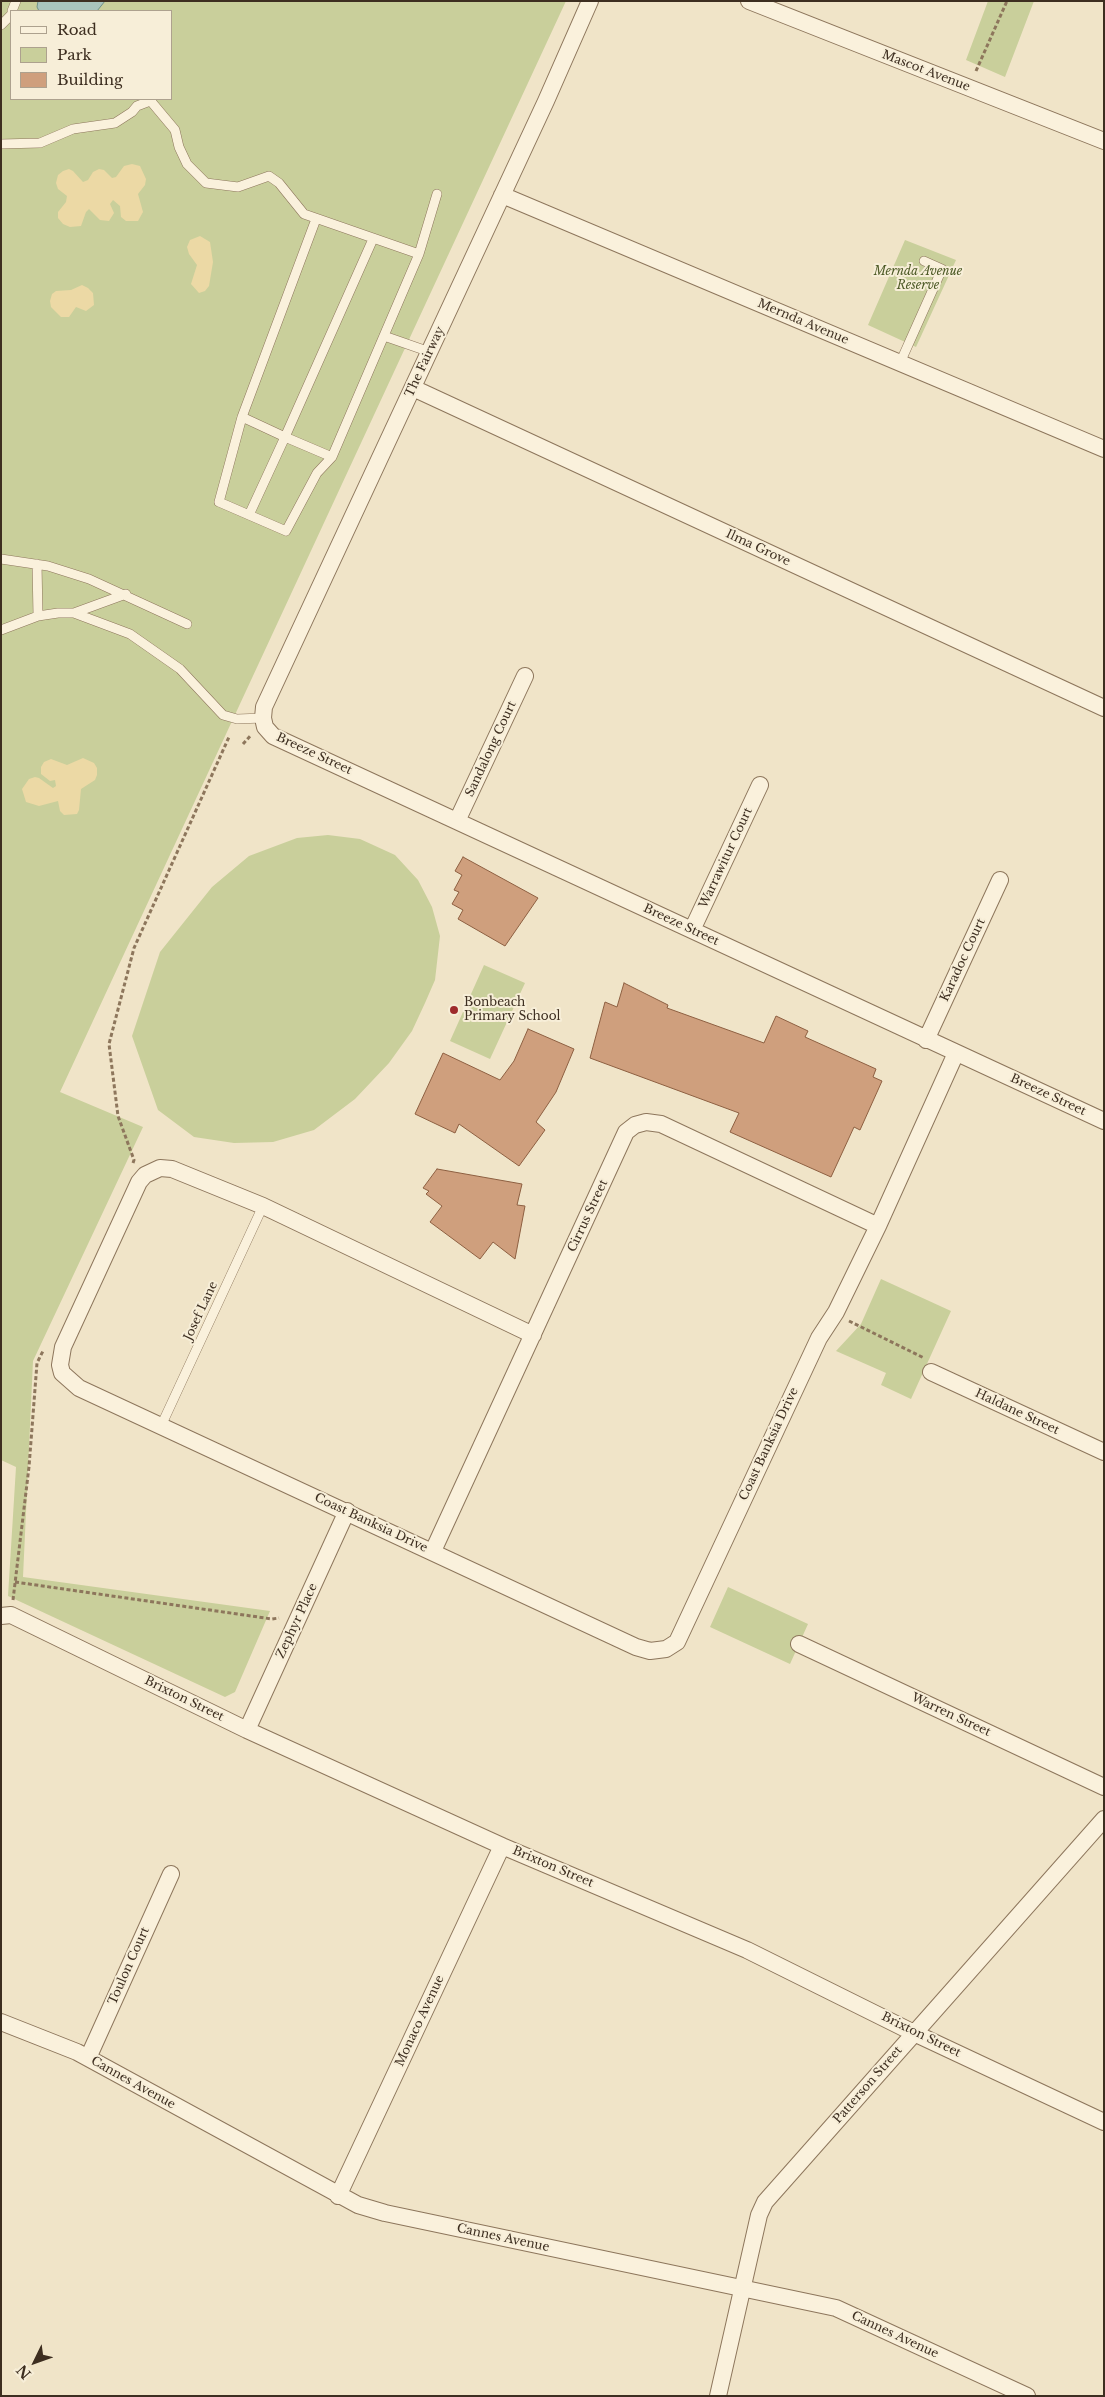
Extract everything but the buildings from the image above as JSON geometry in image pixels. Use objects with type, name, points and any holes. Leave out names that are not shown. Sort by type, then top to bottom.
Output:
[{"type":"street","name":"The Fairway","points":[[263,720],[264,706],[430,352],[590,1]]},
{"type":"street","name":"Mascot Avenue","points":[[748,1],[1104,141]]},
{"type":"street","name":"Mernda Avenue","points":[[502,195],[1104,449]]},
{"type":"street","name":"Ilma Grove","points":[[413,388],[1104,708]]},
{"type":"street","name":"Sandalong Court","points":[[457,822],[525,676]]},
{"type":"street","name":"Breeze Street","points":[[263,720],[273,736],[1104,1121]]},
{"type":"street","name":"Warrawitur Court","points":[[692,930],[760,786]]},
{"type":"street","name":"Karadoc Court","points":[[926,1040],[1000,880]]},
{"type":"street","name":"Coast Banksia Drive","points":[[533,1335],[263,1206],[172,1169],[160,1168],[152,1170],[140,1182],[63,1347],[60,1365],[62,1373],[79,1388],[636,1647],[650,1651],[666,1649],[673,1646],[681,1634],[819,1338],[836,1312],[878,1226],[956,1053]]},
{"type":"street","name":"Cirrus Street","points":[[433,1551],[626,1132],[636,1125],[646,1122],[661,1124],[878,1226]]},
{"type":"street","name":"Haldane Street","points":[[931,1372],[1104,1452]]},
{"type":"street","name":"Zephyr Place","points":[[247,1730],[347,1511]]},
{"type":"street","name":"Brixton Street","points":[[6,1616],[247,1730],[502,1846],[747,1950],[1104,2122]]},
{"type":"street","name":"Warren Street","points":[[799,1644],[1104,1787]]},
{"type":"street","name":"Patterson Street","points":[[718,2396],[759,2215],[765,2202],[1104,1819]]},
{"type":"street","name":"Monaco Avenue","points":[[338,2196],[502,1846]]},
{"type":"street","name":"Toulon Court","points":[[88,2058],[171,1874]]},
{"type":"street","name":"Cannes Avenue","points":[[1,2022],[88,2058],[338,2196],[358,2205],[385,2213],[844,2311],[1028,2396]]},
{"type":"lane","points":[[1,25],[9,16]]},
{"type":"lane","points":[[1,144],[40,143],[73,129],[114,123],[132,112],[137,106],[149,100],[175,130],[179,147],[188,164],[206,182],[238,187],[269,176],[279,183],[304,214],[419,254]]},
{"type":"lane","points":[[316,219],[242,417],[219,502],[286,531],[317,473],[332,457],[419,254],[437,194]]},
{"type":"lane","points":[[249,515],[373,239]]},
{"type":"lane","points":[[900,363],[942,269],[924,261]]},
{"type":"lane","points":[[384,336],[430,352]]},
{"type":"lane","points":[[242,417],[332,457]]},
{"type":"lane","points":[[1,559],[37,564],[65,571],[126,594],[187,624]]},
{"type":"lane","points":[[37,564],[38,616]]},
{"type":"lane","points":[[1,630],[38,616],[74,613],[126,594]]},
{"type":"lane","points":[[74,613],[130,634],[180,669],[223,715],[237,719],[263,720]]},
{"type":"lane","name":"Josef Lane","points":[[161,1426],[263,1206]]},
{"type":"path","points":[[969,88],[1007,1]]},
{"type":"path","points":[[130,1168],[134,1160],[118,1116],[109,1044],[134,948],[229,737]]},
{"type":"path","points":[[836,1312],[856,1326],[924,1358],[931,1372]]},
{"type":"path","points":[[6,1616],[15,1582],[29,1467],[38,1363],[45,1346]]},
{"type":"path","points":[[15,1582],[272,1619],[299,1615]]},
{"type":"green space","points":[[1,1],[566,1],[60,1092],[143,1127],[33,1361],[23,1577],[270,1611],[235,1692],[225,1697],[8,1596],[16,1467],[1,1460]]},
{"type":"green space","points":[[988,1],[1034,1],[1005,77],[966,60]]},
{"type":"green space","name":"Mernda Avenue Reserve","points":[[905,240],[956,260],[916,347],[868,325]]},
{"type":"green space","points":[[328,835],[360,839],[395,855],[418,880],[432,907],[440,936],[435,980],[425,1003],[412,1031],[389,1063],[355,1099],[314,1130],[273,1142],[234,1143],[194,1137],[158,1110],[132,1036],[160,952],[212,887],[249,856],[297,838]]},
{"type":"green space","points":[[484,965],[525,983],[490,1059],[450,1041]]},
{"type":"green space","points":[[881,1279],[951,1311],[911,1399],[881,1385],[886,1373],[836,1351],[861,1324]]},
{"type":"green space","points":[[728,1587],[808,1624],[790,1664],[710,1627]]},
{"type":"sand","points":[[132,164],[140,166],[146,179],[145,185],[138,194],[143,212],[138,221],[126,221],[121,217],[120,206],[113,200],[110,204],[114,213],[109,221],[100,220],[89,209],[81,226],[70,227],[63,224],[58,218],[58,212],[66,202],[67,196],[58,189],[56,183],[58,175],[63,171],[69,169],[73,171],[83,182],[88,180],[93,172],[99,169],[104,170],[112,178],[116,177],[124,166]]},
{"type":"sand","points":[[200,236],[210,242],[213,262],[209,286],[205,291],[199,293],[191,284],[197,265],[189,254],[187,247],[190,240]]},
{"type":"sand","points":[[82,285],[93,293],[94,305],[86,311],[76,307],[69,317],[61,317],[51,307],[52,294],[56,291],[71,290]]},
{"type":"sand","points":[[83,758],[94,763],[97,768],[97,775],[95,780],[81,789],[77,814],[64,815],[60,811],[58,801],[39,806],[26,802],[22,789],[29,779],[39,778],[53,788],[56,786],[55,780],[50,781],[41,774],[41,767],[44,762],[51,759],[67,765]]},
{"type":"water","points":[[38,1],[105,1],[98,10],[38,10]]},
{"type":"place","name":"Bonbeach Primary School","points":[[454,1010]]}]
